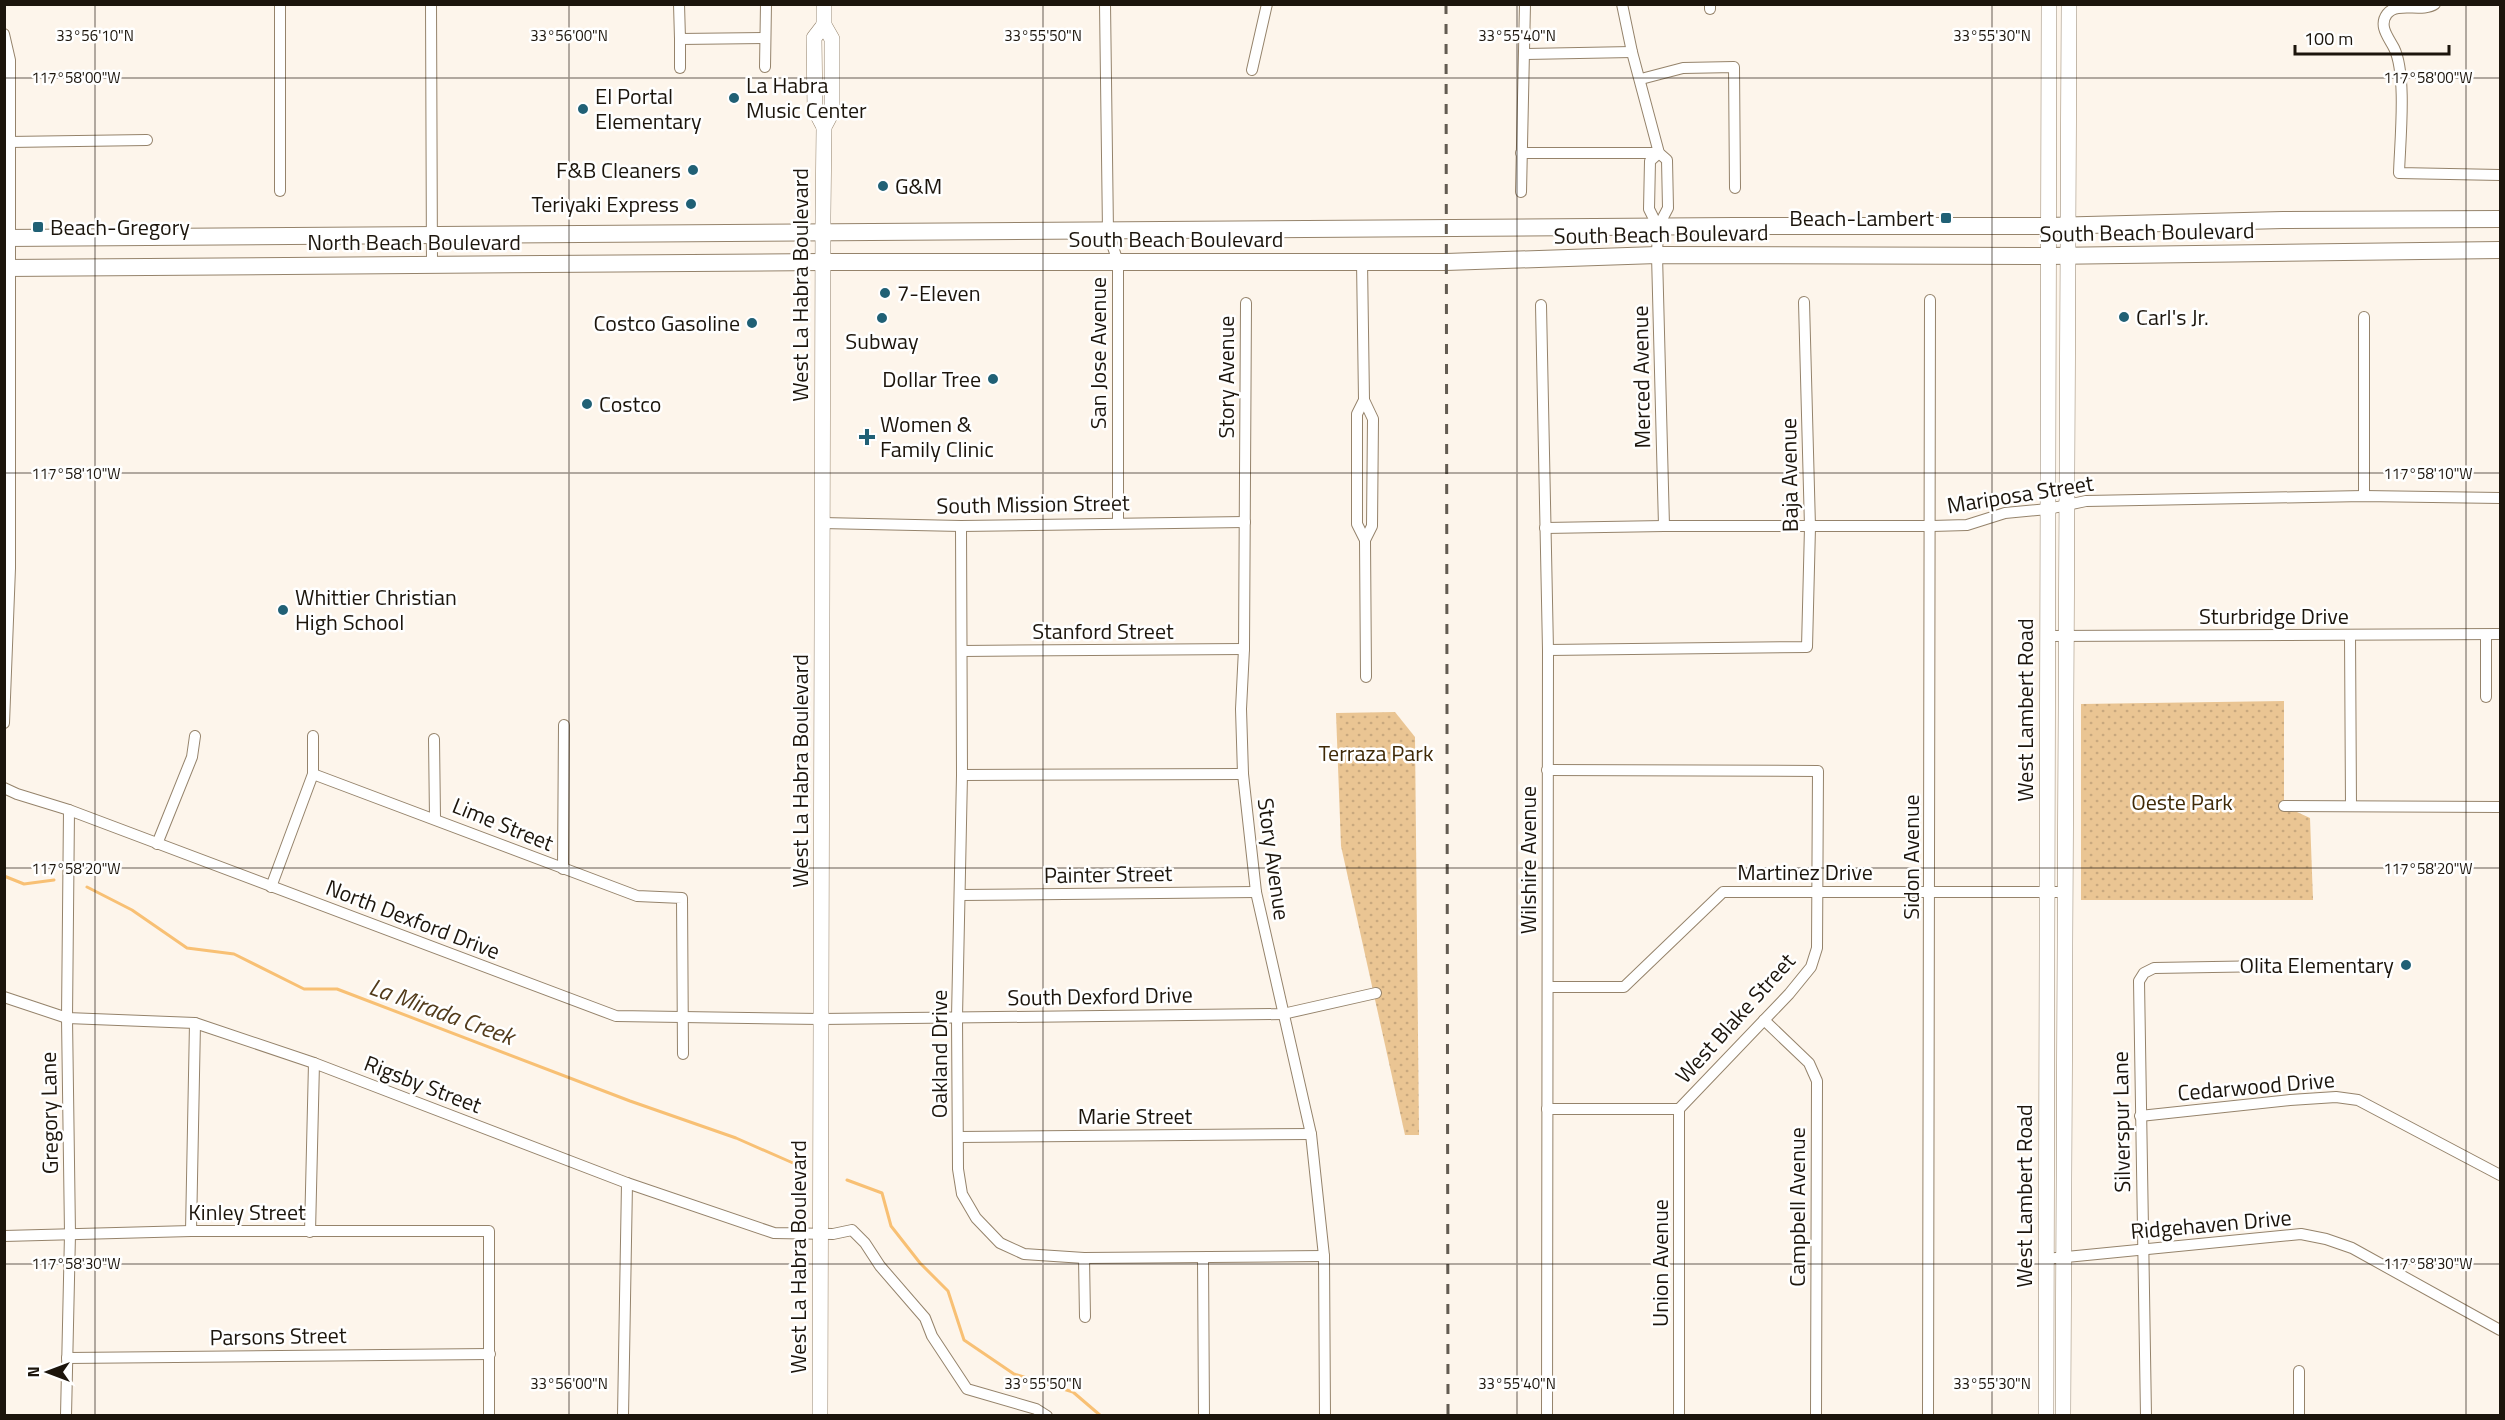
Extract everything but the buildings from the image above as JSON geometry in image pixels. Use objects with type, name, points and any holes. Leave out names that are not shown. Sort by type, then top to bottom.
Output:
[{"type":"main road","name":"West La Habra Boulevard","points":[[820,1416],[824,127],[815,110],[814,38],[824,24],[824,4]]},
{"type":"main road","name":"West Lambert Road","points":[[2046,1416],[2049,4]]},
{"type":"main road","name":"West Lambert Road","points":[[2063,1416],[2069,4]]},
{"type":"main road","name":"South Beach Boulevard","points":[[823,233],[2069,226],[2283,220],[2500,219]]},
{"type":"main road","name":"North Beach Boulevard","points":[[7,238],[823,233]]},
{"type":"main road","name":"South Beach Boulevard","points":[[823,262],[1446,262],[1657,255],[2068,256],[2500,250]]},
{"type":"main road","name":"North Beach Boulevard","points":[[7,268],[823,262]]},
{"type":"street","points":[[280,4],[280,191]]},
{"type":"street","points":[[431,4],[432,266]]},
{"type":"street","points":[[679,4],[680,68]]},
{"type":"street","points":[[765,67],[766,4]]},
{"type":"street","name":"San Jose Avenue","points":[[1105,4],[1108,232],[1118,262],[1118,522]]},
{"type":"street","points":[[1252,70],[1267,4]]},
{"type":"street","points":[[1521,192],[1526,54],[1525,4]]},
{"type":"street","name":"Merced Avenue","points":[[1622,4],[1632,52],[1659,153],[1667,160],[1668,208],[1658,227],[1657,255],[1664,526]]},
{"type":"street","points":[[2435,4],[2424,8],[2397,9],[2388,12],[2384,20],[2384,30],[2401,65],[2399,173],[2500,175]]},
{"type":"street","points":[[4,34],[10,60],[4,723]]},
{"type":"street","points":[[680,39],[765,38]]},
{"type":"street","points":[[1526,54],[1632,52]]},
{"type":"street","points":[[1641,79],[1683,68],[1734,67],[1735,188]]},
{"type":"street","points":[[9,142],[147,140]]},
{"type":"street","points":[[1521,153],[1659,153]]},
{"type":"street","name":"Merced Avenue","points":[[1658,227],[1649,209],[1650,161],[1659,153]]},
{"type":"street","points":[[1362,261],[1364,400],[1373,419],[1372,526],[1365,540]]},
{"type":"street","name":"Sidon Avenue","points":[[1929,1416],[1932,526],[1930,300]]},
{"type":"street","name":"Baja Avenue","points":[[1548,650],[1808,647],[1810,527],[1804,302]]},
{"type":"street","name":"Story Avenue","points":[[1246,303],[1244,649],[1241,709],[1243,774],[1256,892],[1311,1134],[1324,1256],[1324,1416]]},
{"type":"street","name":"Wilshire Avenue","points":[[1541,305],[1548,650],[1547,1416]]},
{"type":"street","points":[[2364,317],[2364,496]]},
{"type":"street","points":[[1364,400],[1357,414],[1357,524],[1365,540],[1366,677]]},
{"type":"street","name":"Mariposa Street","points":[[1545,528],[1967,525],[2005,513],[2048,509],[2086,501],[2364,496],[2500,498]]},
{"type":"street","name":"South Mission Street","points":[[822,524],[961,526],[1245,522]]},
{"type":"street","name":"Oakland Drive","points":[[961,526],[962,775],[957,1017],[958,1169],[962,1194],[976,1218],[1000,1243],[1024,1254],[1084,1258],[1324,1256]]},
{"type":"street","name":"Sturbridge Drive","points":[[2048,636],[2500,634]]},
{"type":"street","points":[[2350,635],[2351,806]]},
{"type":"street","points":[[2486,635],[2486,697]]},
{"type":"street","name":"Stanford Street","points":[[962,651],[1244,649]]},
{"type":"street","points":[[563,869],[564,725]]},
{"type":"street","points":[[158,844],[192,758],[195,736]]},
{"type":"street","points":[[271,887],[313,774],[314,736]]},
{"type":"street","points":[[434,739],[435,818]]},
{"type":"street","name":"West Blake Street","points":[[1547,770],[1818,771],[1817,948],[1811,967],[1679,1110]]},
{"type":"street","name":"Lime Street","points":[[313,774],[638,896],[682,898],[683,1018]]},
{"type":"street","points":[[962,775],[1243,774]]},
{"type":"street","name":"North Dexford Drive","points":[[4,788],[16,794],[69,810],[616,1016],[821,1019]]},
{"type":"street","points":[[2284,806],[2500,807]]},
{"type":"street","name":"Gregory Lane","points":[[66,1416],[70,1234],[67,1018],[69,810]]},
{"type":"street","name":"Painter Street","points":[[961,895],[1256,892]]},
{"type":"street","name":"Martinez Drive","points":[[1548,987],[1624,987],[1724,892],[2065,892]]},
{"type":"street","name":"Silverspur Lane","points":[[2146,1416],[2139,981],[2144,973],[2154,968],[2272,966]]},
{"type":"street","name":"South Dexford Drive","points":[[821,1019],[1283,1014],[1376,993]]},
{"type":"street","name":"Rigsby Street","points":[[4,997],[67,1018],[195,1023],[314,1063],[627,1183],[774,1233],[833,1234],[849,1229],[865,1243],[880,1266],[924,1318],[932,1336],[967,1389],[1036,1409],[1047,1416]]},
{"type":"street","points":[[682,1054],[683,1018]]},
{"type":"street","name":"Campbell Avenue","points":[[1764,1020],[1809,1063],[1817,1081],[1816,1416]]},
{"type":"street","points":[[191,1231],[195,1023]]},
{"type":"street","points":[[310,1232],[314,1063]]},
{"type":"street","name":"Cedarwood Drive","points":[[2140,1116],[2290,1100],[2336,1097],[2358,1100],[2500,1175]]},
{"type":"street","points":[[1547,1110],[1679,1110]]},
{"type":"street","name":"Union Avenue","points":[[1679,1110],[1679,1416]]},
{"type":"street","name":"Marie Street","points":[[959,1137],[1311,1134]]},
{"type":"street","points":[[623,1416],[627,1183]]},
{"type":"street","name":"Kinley Street","points":[[4,1236],[191,1231],[489,1231],[490,1354]]},
{"type":"street","name":"Ridgehaven Drive","points":[[2046,1259],[2301,1234],[2352,1248],[2500,1330]]},
{"type":"street","points":[[1084,1258],[1085,1317]]},
{"type":"street","points":[[1203,1258],[1204,1416]]},
{"type":"street","points":[[489,1416],[490,1354]]},
{"type":"street","name":"Parsons Street","points":[[67,1358],[490,1354]]},
{"type":"street","points":[[2299,1371],[2299,1416]]},
{"type":"green space","name":"Oeste Park","points":[[2284,701],[2284,806],[2310,818],[2313,900],[2081,900],[2081,704]]},
{"type":"green space","name":"Terraza Park","points":[[1395,712],[1415,737],[1419,1135],[1405,1135],[1341,846],[1336,713]]},
{"type":"waterway","name":"La Mirada Creek","points":[[4,876],[24,884],[54,880]]},
{"type":"waterway","name":"La Mirada Creek","points":[[87,887],[132,910],[187,948],[234,954],[304,989],[337,989],[630,1101],[736,1138],[793,1163]]},
{"type":"waterway","name":"La Mirada Creek","points":[[847,1180],[882,1193],[891,1226],[920,1263],[948,1291],[964,1340],[1014,1374],[1073,1392],[1101,1416]]},
{"type":"railway","points":[[1446,4],[1448,1416]]},
{"type":"place","name":"La Habra Music Center","points":[[734,98]]},
{"type":"place","name":"El Portal Elementary","points":[[583,109]]},
{"type":"place","name":"F&B Cleaners","points":[[693,170]]},
{"type":"place","name":"G&M","points":[[883,186]]},
{"type":"place","name":"Teriyaki Express","points":[[691,204]]},
{"type":"place","name":"Beach-Lambert","points":[[1946,218]]},
{"type":"place","name":"Beach-Gregory","points":[[38,227]]},
{"type":"place","name":"7-Eleven","points":[[885,293]]},
{"type":"place","name":"Carl's Jr.","points":[[2124,317]]},
{"type":"place","name":"Subway","points":[[882,318]]},
{"type":"place","name":"Costco Gasoline","points":[[752,323]]},
{"type":"place","name":"Dollar Tree","points":[[993,379]]},
{"type":"place","name":"Costco","points":[[587,404]]},
{"type":"place","name":"Women & Family Clinic","points":[[867,437]]},
{"type":"place","name":"Whittier Christian High School","points":[[283,610]]},
{"type":"place","name":"Olita Elementary","points":[[2406,965]]}]
